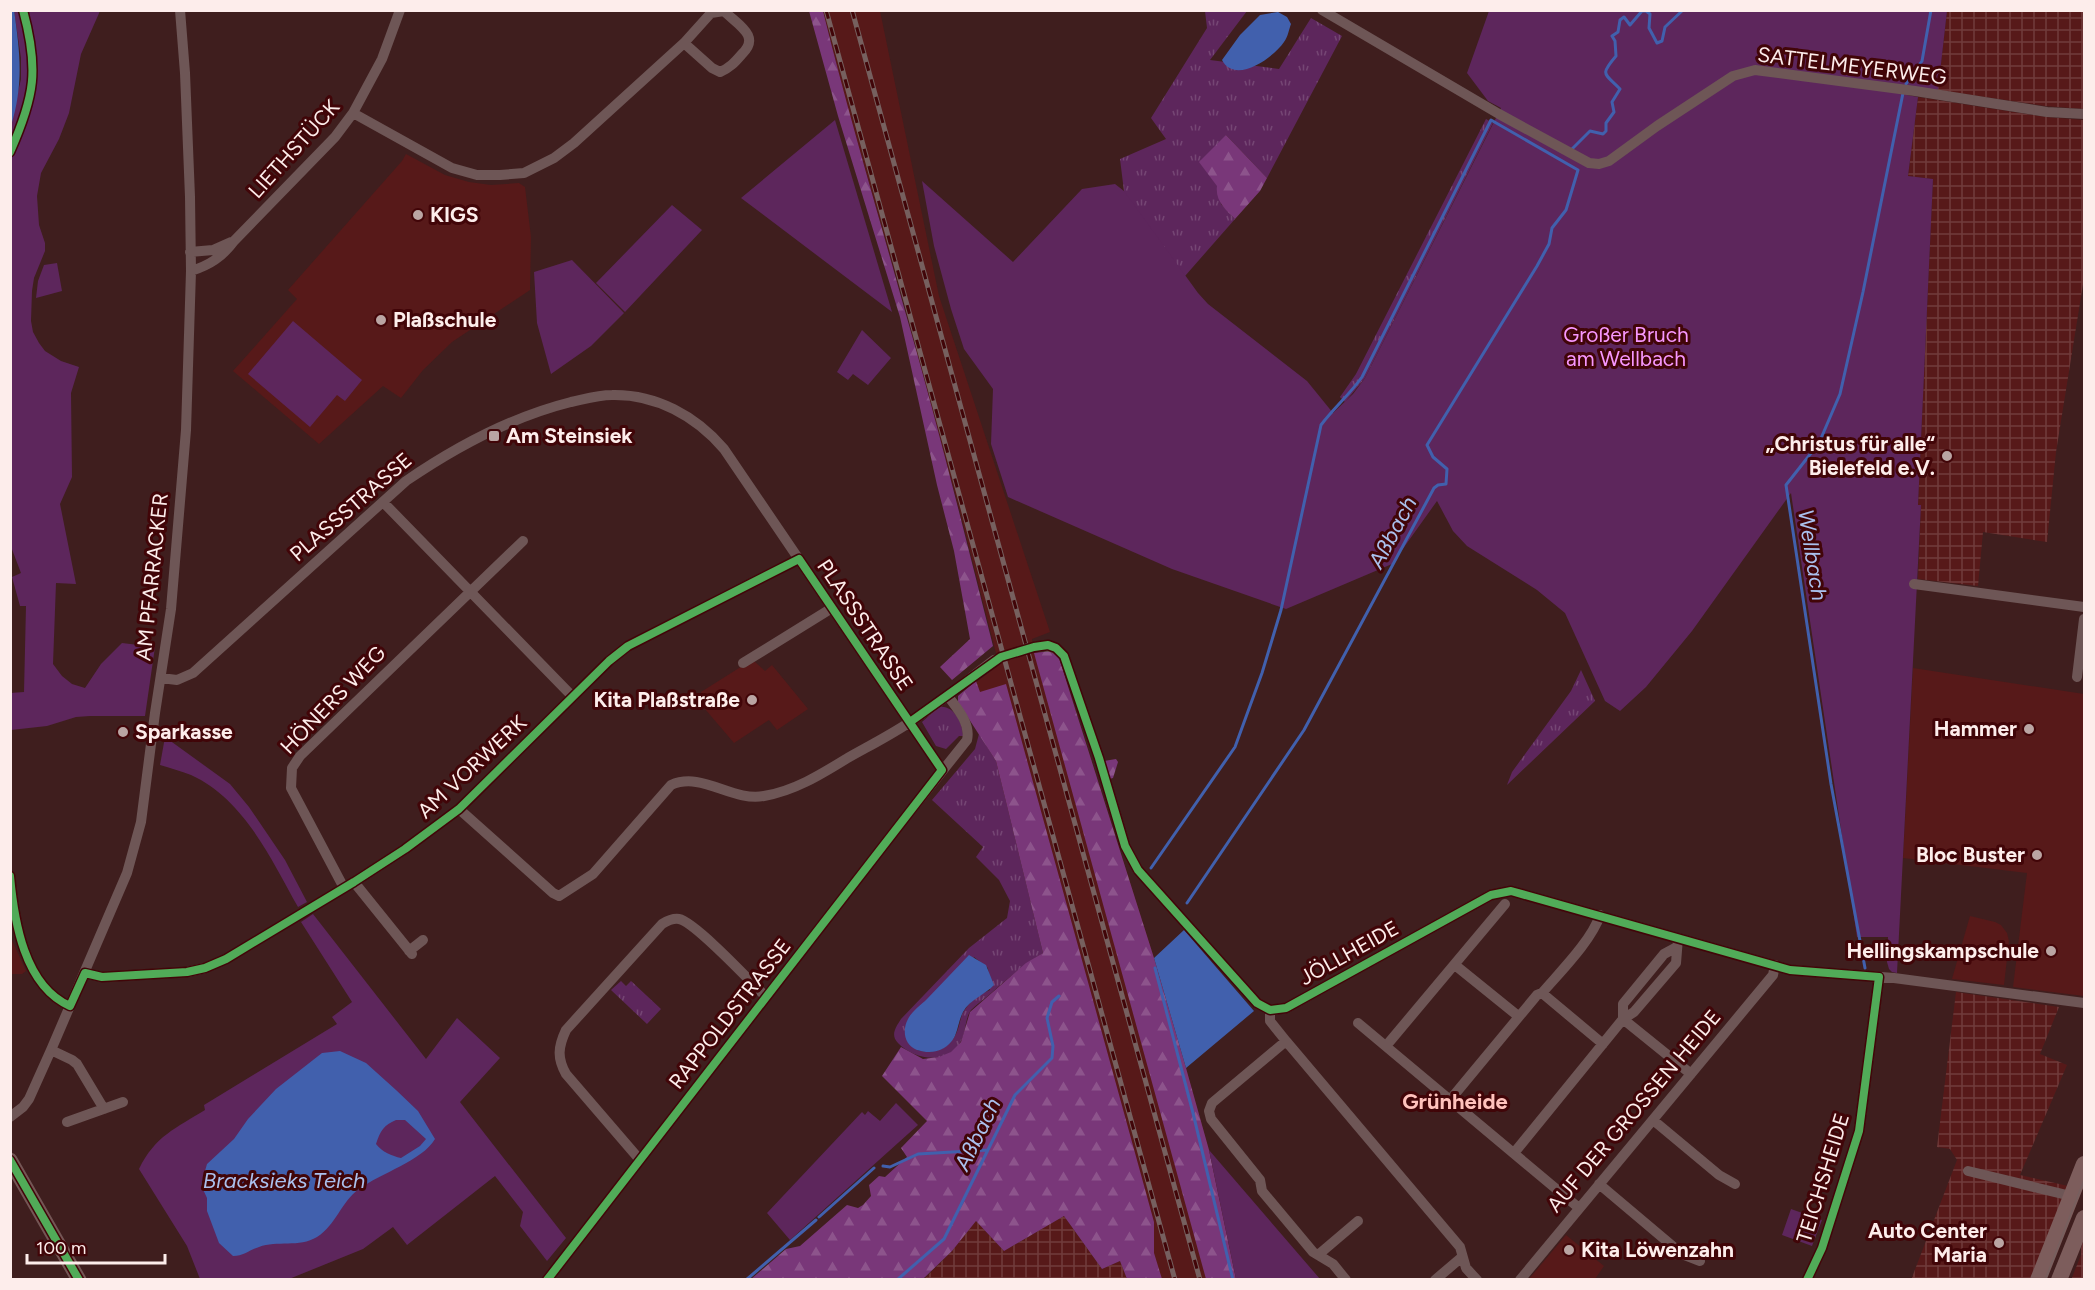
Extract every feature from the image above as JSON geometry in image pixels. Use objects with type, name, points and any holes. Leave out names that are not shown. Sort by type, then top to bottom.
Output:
[{"type":"main road","points":[[10,1160],[79,1280]]},
{"type":"main road","points":[[2038,1280],[2085,1164]]},
{"type":"main road","points":[[2059,1280],[2085,1218]]},
{"type":"street","name":"AM PFARRACKER","points":[[10,1117],[23,1107],[28,1099],[51,1050],[127,873],[141,822],[171,609],[186,430],[191,271],[189,168],[180,10]]},
{"type":"street","name":"LIETHSTÜCK","points":[[191,271],[207,266],[224,254],[327,146],[353,113],[382,59],[400,10]]},
{"type":"street","name":"SATTELMEYERWEG","points":[[1322,10],[1499,114],[1588,163],[1599,164],[1609,161],[1733,76],[1755,70],[2047,112],[2085,114]]},
{"type":"street","points":[[353,113],[452,168],[477,175],[524,172],[554,158],[574,143],[684,43],[711,13],[724,11],[751,40],[750,47],[728,68],[720,72],[712,68],[684,43]]},
{"type":"street","name":"LIETHSTÜCK","points":[[190,252],[213,250],[234,241]]},
{"type":"street","name":"PLASSSTRASSE","points":[[161,678],[177,680],[193,673],[406,481],[436,460],[501,426],[537,412],[594,397],[631,396],[673,408],[703,427],[714,437],[942,770]]},
{"type":"street","points":[[383,502],[573,697]]},
{"type":"street","points":[[471,591],[523,541]]},
{"type":"street","name":"AM VORWERK","points":[[84,973],[102,977],[187,972],[205,968],[226,959],[354,882],[405,849],[459,809],[609,661],[628,646],[799,559]]},
{"type":"street","points":[[1914,584],[2085,607]]},
{"type":"street","name":"HÖNERS WEG","points":[[344,888],[291,788],[292,768],[300,756],[471,591]]},
{"type":"street","points":[[743,663],[832,608]]},
{"type":"street","points":[[2077,677],[2085,620]]},
{"type":"street","points":[[1034,646],[1048,645],[1056,648],[1064,656],[1099,758],[1125,846],[1138,870],[1257,1003],[1270,1010],[1270,1021],[1286,1041],[1461,1247],[1466,1268],[1477,1280]]},
{"type":"street","points":[[459,809],[553,893],[560,896],[593,874],[671,785],[681,781],[695,781],[737,794],[760,797],[784,792],[813,779],[910,722],[994,660]]},
{"type":"street","name":"RAPPOLDSTRASSE","points":[[547,1280],[967,740],[969,734],[966,724],[948,696]]},
{"type":"street","points":[[10,876],[14,909],[24,950],[47,990],[61,1002],[70,1006]]},
{"type":"street","points":[[354,882],[411,953],[423,940]]},
{"type":"street","name":"JÖLLHEIDE","points":[[1270,1010],[1286,1008],[1491,895],[1503,891],[1521,892],[1600,915],[1678,943],[1802,971],[1880,977],[2085,1003]]},
{"type":"street","points":[[1386,1046],[1505,904]]},
{"type":"street","points":[[1450,1100],[1518,1016],[1542,993],[1596,927],[1600,915]]},
{"type":"street","points":[[640,1160],[566,1074],[559,1062],[558,1052],[566,1030],[662,924],[669,920],[679,919],[695,927],[766,997]]},
{"type":"street","points":[[1514,1153],[1623,1019],[1634,1012],[1676,963],[1678,943]]},
{"type":"street","points":[[1455,965],[1518,1016]]},
{"type":"street","name":"AUF DER GROSSEN HEIDE","points":[[1520,1280],[1773,975],[1775,965]]},
{"type":"street","name":"TEICHSHEIDE","points":[[1807,1280],[1822,1248],[1859,1131],[1880,977]]},
{"type":"street","points":[[1542,993],[1603,1044]]},
{"type":"street","points":[[1623,1019],[1691,1074]]},
{"type":"street","points":[[1358,1023],[1579,1208]]},
{"type":"street","points":[[1286,1041],[1212,1103],[1209,1111],[1211,1119],[1260,1180],[1262,1191],[1313,1252],[1333,1264],[1346,1280]]},
{"type":"street","points":[[51,1050],[77,1064],[104,1109]]},
{"type":"street","points":[[67,1122],[123,1102]]},
{"type":"street","points":[[1653,1120],[1719,1175],[1735,1184]]},
{"type":"street","points":[[1968,1171],[2072,1196]]},
{"type":"street","points":[[1599,1184],[1682,1254],[1700,1261]]},
{"type":"street","points":[[1318,1255],[1358,1221]]},
{"type":"street","points":[[1435,1280],[1462,1257]]},
{"type":"shaded area","points":[[823,11],[880,11],[939,296],[1050,632],[1032,639],[1034,652],[1059,658],[1154,958],[1186,1068],[1209,1150],[1236,1279],[1127,1279],[996,761],[958,696],[999,665],[960,512],[904,304],[845,99]]},
{"type":"shaded area","points":[[1947,11],[2084,11],[2084,109],[2045,106],[1938,90]]},
{"type":"shaded area","points":[[1918,97],[2046,117],[2084,120],[2084,278],[2056,452],[2047,542],[1983,532],[1978,586],[1918,579],[1921,505],[1918,505],[1933,179],[1908,176]]},
{"type":"shaded area","name":"Plaßschule","points":[[406,154],[445,175],[469,182],[491,185],[519,183],[525,187],[531,237],[530,290],[452,342],[423,370],[401,398],[383,386],[319,444],[233,371],[297,299],[288,290]]},
{"type":"shaded area","name":"Kita Plaßstraße","points":[[755,662],[765,671],[772,665],[808,709],[777,730],[769,720],[734,743],[705,709],[701,692],[747,663]]},
{"type":"shaded area","points":[[1913,668],[2084,694],[2084,996],[2013,987],[2027,873],[1903,858]]},
{"type":"shaded area","points":[[1970,916],[1995,922],[2001,925],[2007,933],[2009,941],[2004,985],[1952,979]]},
{"type":"shaded area","points":[[11,938],[26,971],[22,974],[11,974]]},
{"type":"shaded area","points":[[1956,992],[2059,1007],[2040,1054],[2067,1065],[2020,1175],[2068,1186],[2030,1279],[1911,1280],[1957,1160],[1950,1149],[1937,1147]]},
{"type":"shaded area","points":[[1064,1216],[1102,1269],[1120,1261],[1127,1279],[923,1280],[952,1251],[976,1221],[1004,1251]]},
{"type":"shaded area","name":"Kita Löwenzahn","points":[[1566,1235],[1604,1266],[1595,1279],[1529,1279]]},
{"type":"shaded area","points":[[2084,1238],[2084,1279],[2071,1280],[2081,1255]]},
{"type":"green space","points":[[14,11],[100,11],[81,54],[69,113],[59,139],[41,173],[37,196],[39,225],[45,251],[34,278],[32,291],[33,332],[45,351],[61,361],[79,367],[71,393],[72,477],[60,504],[76,584],[56,583],[53,664],[72,684],[85,688],[101,664],[122,643],[155,647],[145,716],[76,717],[47,726],[11,730],[10,693],[24,692],[26,606],[20,606],[12,577],[21,573],[10,544],[10,126],[21,79],[21,58]]},
{"type":"green space","points":[[809,11],[823,11],[927,389],[993,646],[952,680],[940,667],[970,639],[954,551],[900,317],[838,116]]},
{"type":"green space","points":[[1205,11],[1247,11],[1210,60],[1279,69],[1311,18],[1342,36],[1267,178],[1226,135],[1218,187],[1221,204],[1235,219],[1185,276],[1125,199],[1120,159],[1166,139],[1151,118],[1207,28]]},
{"type":"green space","name":"Großer Bruch am Wellbach","points":[[1489,11],[1947,11],[1938,90],[1907,95],[1918,97],[1908,176],[1933,179],[1918,505],[1921,505],[1897,973],[1889,969],[1887,962],[1888,937],[1857,937],[1791,493],[1692,631],[1646,687],[1620,711],[1605,701],[1565,613],[1537,590],[1467,546],[1453,531],[1437,501],[1392,564],[1286,609],[1172,569],[1008,497],[991,444],[993,389],[964,349],[934,246],[922,181],[1013,262],[1082,189],[1115,184],[1124,191],[1208,304],[1307,381],[1333,413],[1353,394],[1365,378],[1501,108],[1488,101],[1467,73]]},
{"type":"green space","points":[[1486,119],[1493,123],[1365,378],[1345,402],[1340,397],[1356,374]]},
{"type":"green space","points":[[835,120],[892,312],[741,198]]},
{"type":"green space","points":[[1226,135],[1267,178],[1260,191],[1235,219],[1222,205],[1217,186],[1199,162]]},
{"type":"green space","points":[[672,205],[702,230],[625,312],[596,283]]},
{"type":"green space","points":[[572,260],[624,313],[591,346],[551,374],[537,323],[534,272]]},
{"type":"green space","points":[[57,263],[62,291],[36,298],[38,281],[44,265]]},
{"type":"green space","points":[[293,321],[362,380],[345,401],[337,395],[310,427],[248,374]]},
{"type":"green space","points":[[862,330],[891,358],[868,385],[853,374],[848,380],[837,372]]},
{"type":"green space","points":[[1051,651],[1059,658],[1154,958],[1209,1150],[1236,1279],[1206,1279],[1034,653]]},
{"type":"green space","points":[[1581,670],[1595,701],[1507,785],[1512,772],[1571,691]]},
{"type":"green space","points":[[976,681],[980,692],[1006,684],[1154,1222],[1154,1253],[1162,1279],[1127,1279],[1120,1261],[1102,1269],[1064,1216],[1004,1251],[976,1221],[952,1251],[923,1279],[750,1280],[786,1249],[800,1246],[847,1205],[858,1208],[863,1205],[871,1196],[869,1185],[879,1176],[885,1177],[907,1157],[901,1148],[927,1121],[882,1076],[901,1047],[923,1059],[939,1057],[951,1052],[961,1042],[970,1012],[1026,963],[1043,953],[996,761],[958,702],[958,696]]},
{"type":"green space","points":[[939,707],[949,709],[957,716],[963,731],[963,736],[959,736],[946,749],[936,746],[922,722]]},
{"type":"green space","points":[[979,734],[996,761],[1043,953],[971,1010],[963,1037],[956,1049],[940,1057],[931,1058],[913,1053],[898,1043],[894,1037],[897,1025],[969,948],[1007,918],[1010,901],[999,880],[976,857],[983,847],[932,800],[975,749]],"holes":[[[974,957],[988,968],[990,990],[966,1007],[952,1041],[936,1051],[917,1050]]]},
{"type":"green space","points":[[165,737],[230,784],[249,807],[285,860],[307,902],[298,907],[254,832],[226,799],[191,775],[160,765]]},
{"type":"green space","points":[[1116,759],[1118,762],[1113,778],[1109,779],[1104,761]]},
{"type":"green space","points":[[313,914],[426,1059],[457,1018],[500,1058],[460,1102],[566,1238],[547,1261],[520,1226],[523,1212],[495,1176],[407,1245],[393,1227],[363,1249],[289,1279],[200,1279],[187,1246],[139,1169],[159,1141],[205,1110],[204,1105],[337,1024],[332,1017],[352,1002],[301,922]]},
{"type":"green space","points":[[621,981],[626,986],[631,981],[661,1009],[647,1024],[611,990]]},
{"type":"green space","points":[[896,1103],[918,1125],[790,1240],[767,1213],[862,1112],[865,1115],[868,1111],[880,1121]]},
{"type":"green space","points":[[1209,1150],[1320,1279],[1236,1279]]},
{"type":"green space","points":[[1791,1209],[1822,1220],[1812,1246],[1782,1235]]},
{"type":"water","points":[[14,10],[20,68],[18,96],[11,126],[10,11]]},
{"type":"water","points":[[1278,12],[1287,17],[1291,24],[1279,48],[1263,61],[1244,70],[1228,67],[1222,60],[1240,35],[1260,15]]},
{"type":"water","points":[[1184,930],[1254,1011],[1186,1068],[1154,958]]},
{"type":"water","points":[[969,955],[986,965],[994,985],[966,1008],[955,1036],[949,1044],[941,1050],[931,1052],[913,1048],[905,1037],[906,1023],[910,1016]]},
{"type":"water","name":"Bracksieks Teich","points":[[340,1051],[366,1063],[418,1111],[435,1139],[421,1154],[359,1189],[324,1232],[317,1237],[303,1242],[266,1245],[233,1256],[219,1243],[207,1211],[207,1198],[201,1185],[207,1164],[234,1139],[248,1119],[276,1089],[322,1053]],"holes":[[[396,1120],[405,1120],[426,1139],[420,1146],[401,1158],[387,1153],[376,1144],[385,1126]]]},
{"type":"waterway","name":"Aßbach","points":[[1571,150],[1590,131],[1603,134],[1606,131],[1606,123],[1614,112],[1612,102],[1620,89],[1608,77],[1606,71],[1616,56],[1615,41],[1612,36],[1618,32],[1620,20],[1624,17],[1630,25],[1642,11],[1646,11],[1650,14],[1649,28],[1657,43],[1662,41],[1665,27],[1683,10]]},
{"type":"waterway","name":"Wellbach","points":[[1906,84],[1922,61],[1931,10]]},
{"type":"waterway","name":"Wellbach","points":[[1865,968],[1831,784],[1786,485],[1819,443],[1840,394],[1903,93]]},
{"type":"waterway","points":[[1151,868],[1235,747],[1262,673],[1281,610],[1321,425],[1362,377],[1491,120],[1578,170],[1566,210],[1552,228],[1549,244],[1537,266],[1427,445],[1433,457],[1447,469],[1446,484],[1434,488],[1304,730],[1187,903]]},
{"type":"waterway","points":[[1155,968],[1233,1280]]},
{"type":"waterway","name":"Aßbach","points":[[897,1280],[944,1239],[1015,1095],[1052,1058],[1053,1046],[1047,1018],[1052,1002],[1059,996]]},
{"type":"waterway","points":[[883,1166],[890,1167],[918,1154],[987,1150]]},
{"type":"waterway","points":[[819,1217],[874,1168]]},
{"type":"waterway","points":[[746,1280],[816,1220]]},
{"type":"tunnel","points":[[994,660],[1034,647]]},
{"type":"tram line","points":[[2045,1280],[2084,1180]]},
{"type":"railway","points":[[826,10],[1175,1280]]},
{"type":"railway","points":[[852,10],[1200,1280]]},
{"type":"cycle path","points":[[10,152],[25,114],[32,82],[31,49],[23,10]]},
{"type":"cycle path","points":[[10,876],[19,931],[32,968],[54,996],[70,1006],[85,973],[102,977],[187,972],[205,968],[226,959],[354,882],[405,849],[459,809],[609,661],[628,646],[799,559],[942,770],[547,1280]]},
{"type":"cycle path","points":[[910,722],[1001,657],[1034,647],[1048,645],[1056,648],[1064,656],[1099,758],[1125,846],[1138,870],[1257,1003],[1270,1010],[1286,1008],[1491,895],[1511,891],[1790,970],[1879,977],[1859,1131],[1822,1248],[1807,1280]]},
{"type":"cycle path","points":[[10,1160],[79,1280]]},
{"type":"place","name":"KIGS","points":[[418,215]]},
{"type":"place","name":"Plaßschule","points":[[381,320]]},
{"type":"place","name":"Am Steinsiek","points":[[494,436]]},
{"type":"place","name":"„Christus für alle“ Bielefeld e.V.","points":[[1947,456]]},
{"type":"place","name":"Kita Plaßstraße","points":[[752,700]]},
{"type":"place","name":"Hammer","points":[[2029,729]]},
{"type":"place","name":"Sparkasse","points":[[123,732]]},
{"type":"place","name":"Bloc Buster","points":[[2037,855]]},
{"type":"place","name":"Hellingskampschule","points":[[2051,951]]},
{"type":"place","name":"Auto Center Maria","points":[[1999,1243]]},
{"type":"place","name":"Kita Löwenzahn","points":[[1569,1250]]},
{"type":"district","name":"Grünheide","points":[[1455,1101]]}]
